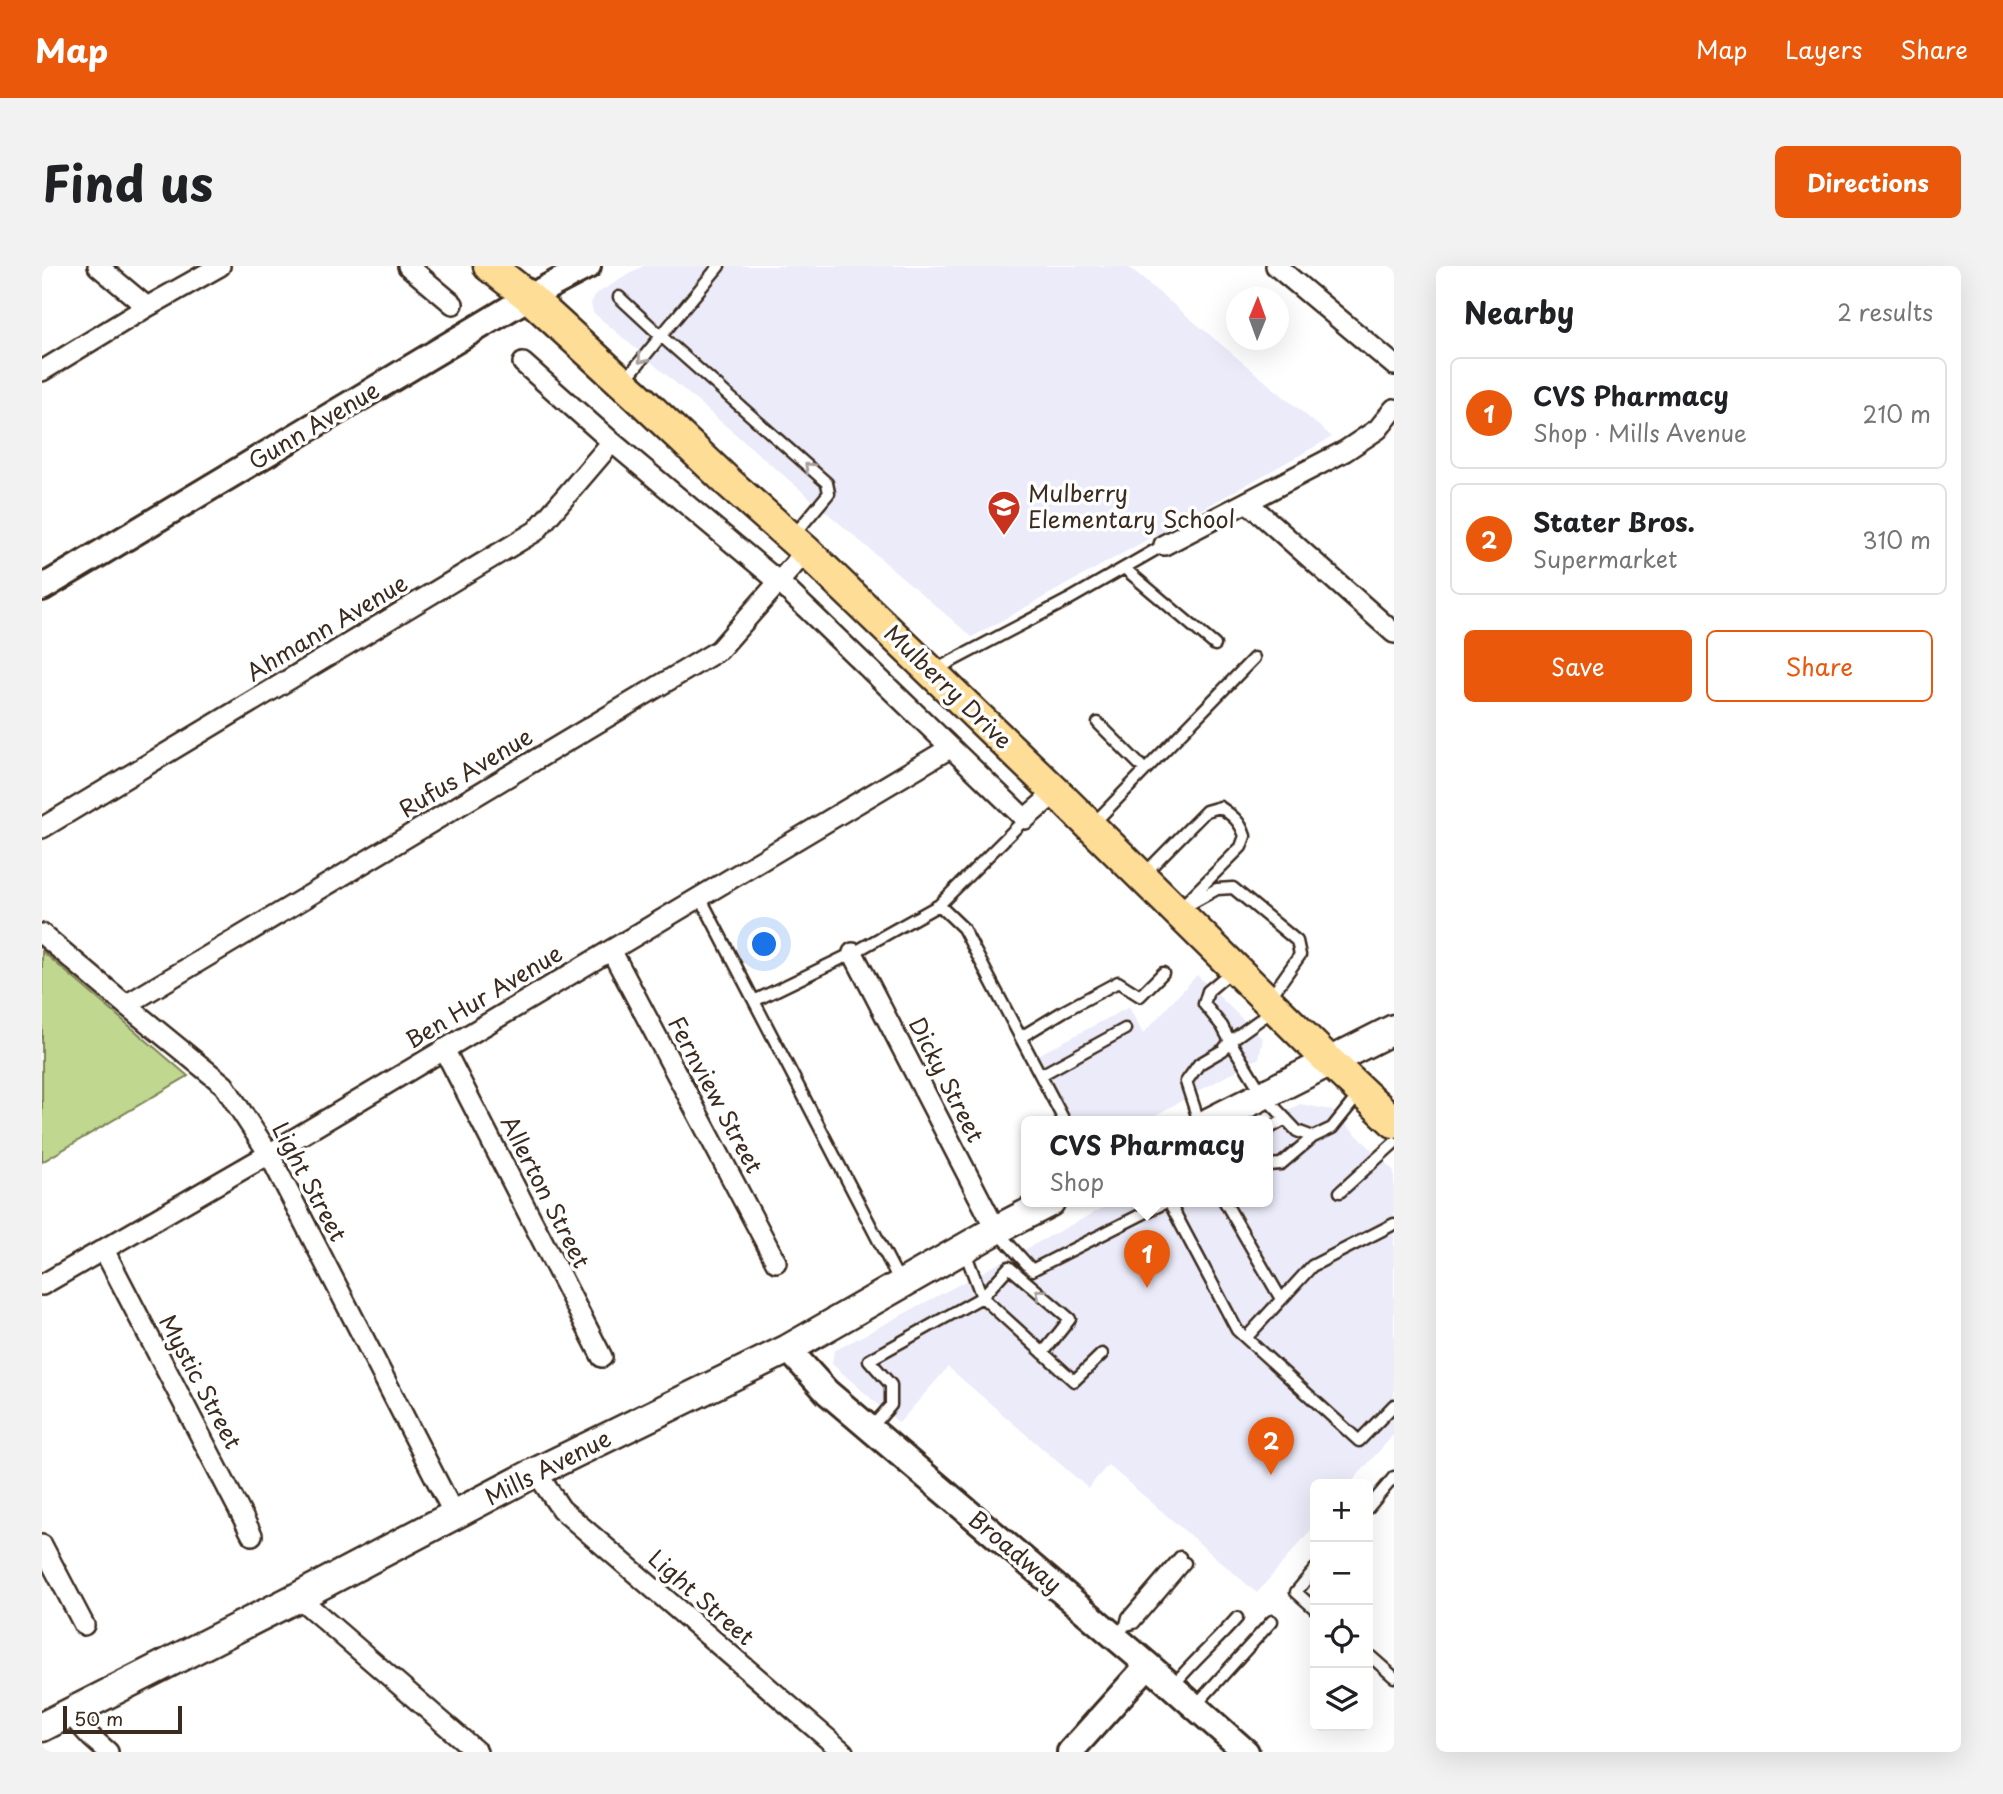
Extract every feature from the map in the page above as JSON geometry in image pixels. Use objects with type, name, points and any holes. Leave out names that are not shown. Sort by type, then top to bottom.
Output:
[{"type":"main road","name":"Mulberry Drive","points":[[489,266],[529,298],[799,544],[1394,1122]]},
{"type":"main road","points":[[1222,1116],[1394,1029]]},
{"type":"main road","name":"Mills Avenue","points":[[42,1727],[536,1472],[788,1349],[1040,1207]]},
{"type":"street","points":[[98,266],[147,307]]},
{"type":"street","points":[[42,371],[220,266]]},
{"type":"street","points":[[408,266],[453,304]]},
{"type":"street","name":"Gunn Avenue","points":[[42,588],[529,298],[588,266]]},
{"type":"street","points":[[1276,266],[1394,365]]},
{"type":"street","name":"Mulberry Drive","points":[[523,363],[612,442],[779,582],[1025,819]]},
{"type":"street","points":[[1164,545],[1345,451],[1378,429],[1394,409]]},
{"type":"street","name":"Ahmann Avenue","points":[[42,828],[536,531],[612,442]]},
{"type":"street","points":[[1247,502],[1394,633]]},
{"type":"street","name":"Rufus Avenue","points":[[126,1005],[719,650],[779,582],[799,544]]},
{"type":"street","name":"Ben Hur Avenue","points":[[42,1285],[269,1154],[950,748]]},
{"type":"street","points":[[1025,819],[1056,792]]},
{"type":"street","name":"Light Street","points":[[42,934],[225,1085],[269,1154],[455,1516]]},
{"type":"street","name":"Fernview Street","points":[[611,950],[776,1262]]},
{"type":"street","name":"Dicky Street","points":[[853,953],[996,1230]]},
{"type":"street","name":"Allerton Street","points":[[444,1049],[602,1357]]},
{"type":"street","name":"Mystic Street","points":[[104,1250],[252,1535]]},
{"type":"street","name":"Broadway","points":[[788,1349],[827,1392],[870,1429],[1121,1631],[1148,1665],[1246,1752]]},
{"type":"street","name":"Light Street","points":[[536,1472],[561,1509],[843,1752]]},
{"type":"street","points":[[42,1545],[84,1625]]},
{"type":"street","points":[[298,1597],[477,1752]]},
{"type":"street","points":[[1070,1752],[1148,1665]]},
{"type":"street","points":[[69,1713],[108,1752]]},
{"type":"lane","points":[[623,383],[719,266]]},
{"type":"lane","points":[[619,297],[827,484],[829,493],[799,544]]},
{"type":"lane","points":[[931,672],[1164,545]]},
{"type":"lane","points":[[1124,568],[1215,645]]},
{"type":"lane","points":[[1091,826],[1254,658]]},
{"type":"lane","points":[[1098,723],[1145,770]]},
{"type":"lane","points":[[1142,876],[1206,811],[1220,807],[1242,825],[1245,836],[1241,847],[1177,911]]},
{"type":"lane","points":[[754,1001],[853,953],[939,905],[1025,819]]},
{"type":"lane","points":[[1177,911],[1216,889],[1233,888],[1297,941],[1300,956],[1272,1004],[1223,1050],[1199,1064],[1186,1082],[1197,1116]]},
{"type":"lane","points":[[701,897],[901,1284]]},
{"type":"lane","points":[[939,905],[963,928],[1062,1116]]},
{"type":"lane","points":[[1235,968],[1208,991],[1204,1004],[1222,1026],[1263,1095],[1297,1131],[1313,1137]]},
{"type":"lane","points":[[1021,1037],[1118,982],[1140,996],[1163,973]]},
{"type":"lane","points":[[1041,1075],[1125,1029]]},
{"type":"lane","points":[[1273,1165],[1281,1164],[1313,1137],[1332,1128],[1362,1092]]},
{"type":"lane","points":[[1273,1126],[1286,1119]]},
{"type":"lane","points":[[1340,1192],[1394,1143]]},
{"type":"lane","points":[[996,1230],[1032,1270],[1158,1207]]},
{"type":"lane","points":[[1171,1207],[1237,1330],[1359,1441],[1394,1405]]},
{"type":"lane","points":[[1228,1207],[1281,1300]]},
{"type":"lane","points":[[1246,1338],[1312,1266],[1394,1224]]},
{"type":"lane","points":[[963,1249],[982,1297],[1074,1381],[1102,1354]]},
{"type":"lane","points":[[870,1429],[891,1405],[891,1385],[869,1360],[982,1297],[1009,1267],[1070,1319],[1043,1353]]},
{"type":"lane","points":[[1373,1502],[1394,1477]]},
{"type":"lane","points":[[1121,1631],[1128,1618],[1182,1560]]},
{"type":"lane","points":[[1310,1575],[1296,1592],[1310,1605]]},
{"type":"lane","points":[[1172,1687],[1237,1618]]},
{"type":"lane","points":[[1195,1707],[1272,1621]]},
{"type":"lane","points":[[1373,1658],[1394,1677]]},
{"type":"shaded area","name":"Mulberry Elementary School","points":[[643,266],[1127,266],[1332,437],[972,637],[593,312],[591,303],[596,294]]},
{"type":"shaded area","points":[[1197,975],[1263,1039],[1259,1058],[1154,1116],[1071,1116],[1038,1055],[1129,1007],[1143,1034]]},
{"type":"shaded area","points":[[1300,1104],[1331,1110],[1394,1171],[1394,1434],[1354,1479],[1310,1479],[1310,1531],[1257,1593],[1108,1465],[1088,1488],[948,1367],[899,1423],[832,1364],[834,1351],[1105,1207],[1273,1207],[1273,1118]]},
{"type":"green space","points":[[42,951],[188,1076],[42,1162]]},
{"type":"place","name":"Mulberry Elementary School","points":[[1004,537]]},
{"type":"place","name":"CVS Pharmacy","points":[[1147,1288]]},
{"type":"place","name":"Stater Bros.","points":[[1271,1475]]}]
